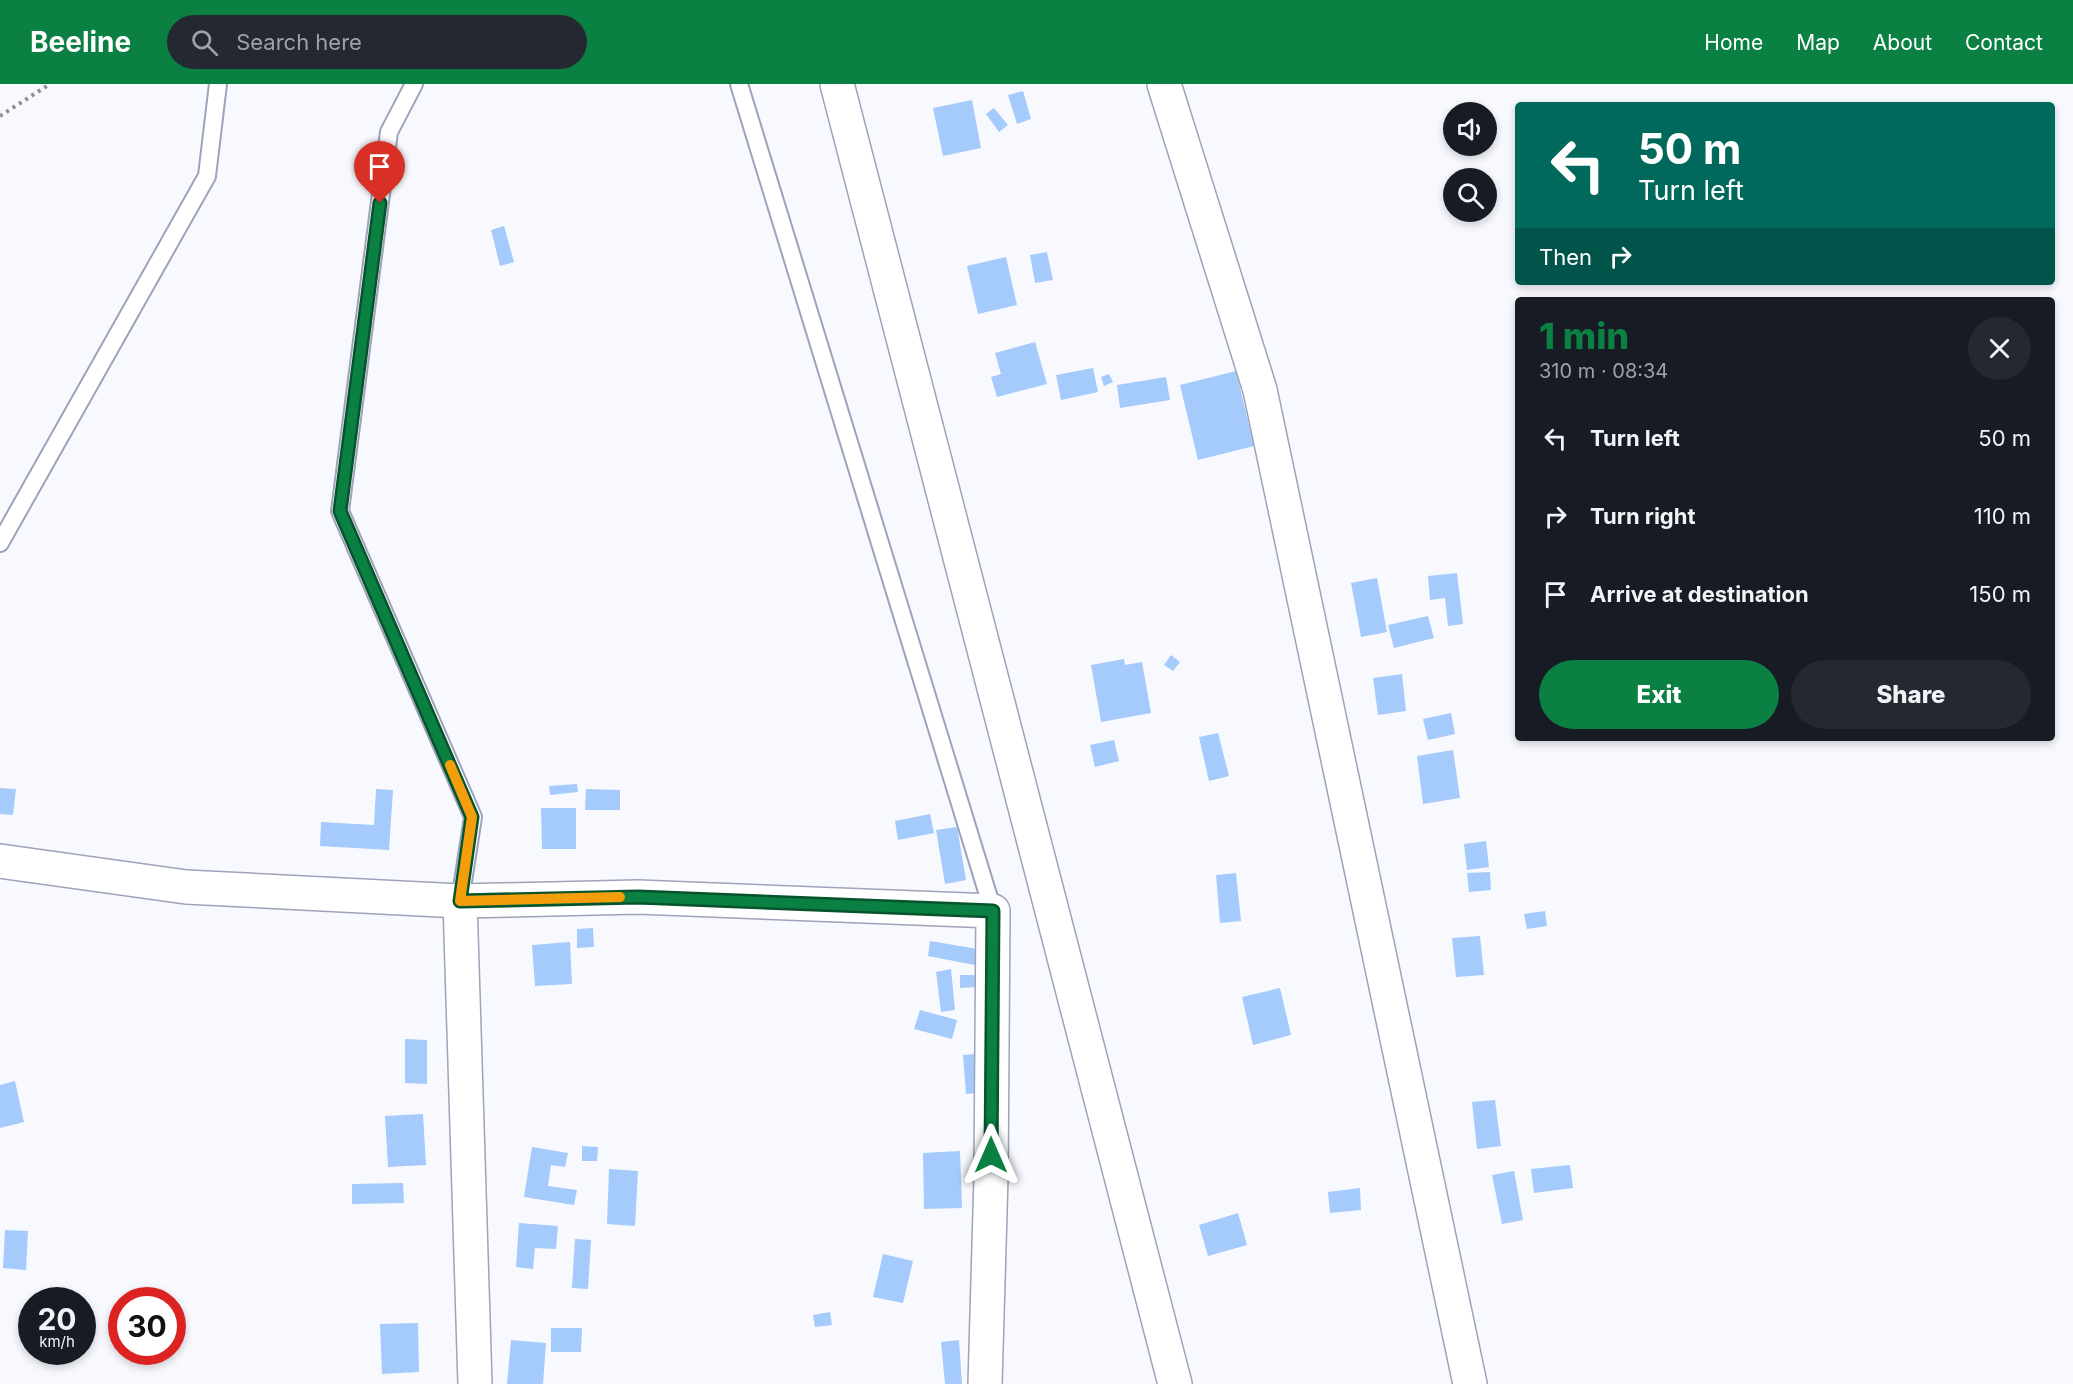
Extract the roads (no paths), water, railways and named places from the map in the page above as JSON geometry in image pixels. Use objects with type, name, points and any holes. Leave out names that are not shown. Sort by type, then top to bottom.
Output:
[{"type":"street","points":[[837,84],[1175,1384]]},
{"type":"street","points":[[1164,84],[1260,390],[1470,1384]]},
{"type":"street","points":[[0,861],[186,887],[460,901],[638,897],[993,911],[991,1177],[985,1384]]},
{"type":"street","points":[[460,901],[475,1384]]},
{"type":"lane","points":[[0,543],[207,176],[218,84]]},
{"type":"lane","points":[[414,84],[389,132],[340,511],[472,817],[460,901]]},
{"type":"lane","points":[[739,84],[993,911]]}]
